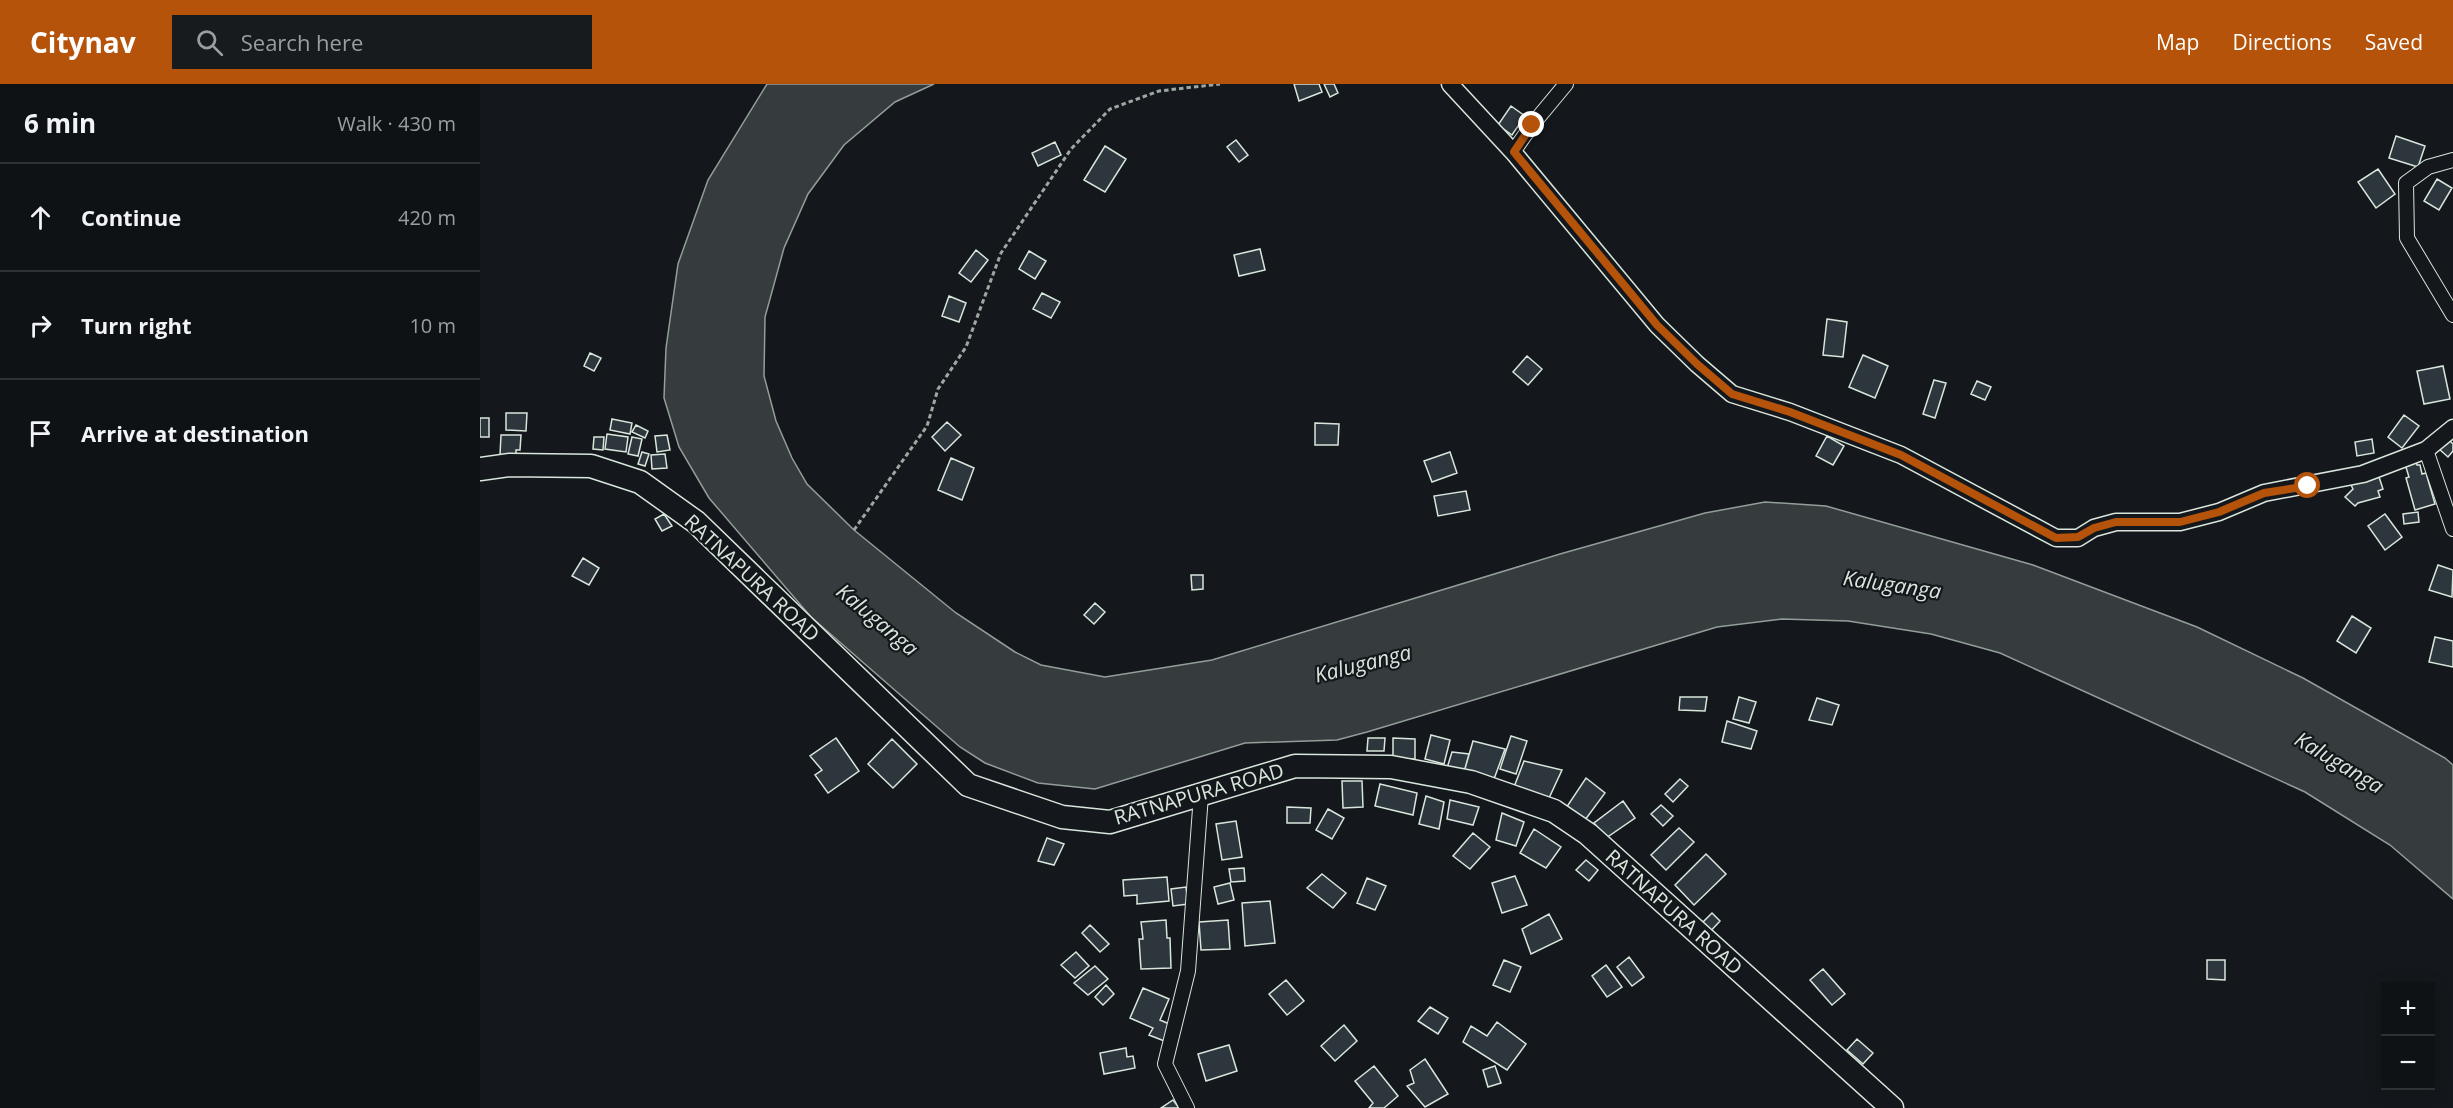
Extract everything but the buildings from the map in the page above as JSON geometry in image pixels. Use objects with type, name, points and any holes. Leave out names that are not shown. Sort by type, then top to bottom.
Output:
[{"type":"highway","name":"RATNAPURA ROAD","points":[[480,469],[510,465],[591,466],[640,482],[696,522],[968,785],[1062,817],[1110,822],[1295,766],[1391,767],[1471,782],[1554,812],[1588,834],[1892,1108]]},
{"type":"street","points":[[1450,84],[1514,152],[1657,325],[1732,394],[1790,412],[1901,455],[2056,538],[2078,537],[2094,528],[2116,522],[2180,522],[2219,512],[2264,493],[2363,474],[2427,450],[2453,429]]},
{"type":"street","points":[[1514,152],[1532,125],[1566,84]]},
{"type":"street","points":[[2453,160],[2405,177],[2407,238],[2453,315]]},
{"type":"street","points":[[2427,450],[2453,529]]},
{"type":"street","points":[[1187,1108],[1165,1064],[1188,971],[1201,795]]},
{"type":"path","points":[[854,530],[927,426],[938,388],[966,347],[1001,253],[1071,149],[1110,109],[1160,91],[1220,84]]},
{"type":"water","name":"Kaluganga","points":[[767,84],[934,84],[895,102],[844,145],[808,194],[784,248],[765,317],[764,376],[776,421],[792,458],[807,484],[854,530],[956,613],[1015,652],[1041,665],[1105,677],[1212,660],[1560,554],[1705,513],[1765,502],[1826,506],[2033,565],[2197,627],[2303,678],[2445,758],[2453,765],[2453,899],[2390,845],[2305,792],[2000,653],[1931,634],[1848,621],[1782,619],[1717,627],[1337,740],[1245,743],[1095,789],[1038,783],[985,763],[960,747],[811,617],[709,498],[679,447],[664,398],[666,348],[678,264],[708,180]]},
{"type":"route","points":[[1532,125],[1514,152],[1657,325],[1732,394],[1790,412],[1901,455],[2056,538],[2078,537],[2094,528],[2116,522],[2180,522],[2219,512],[2264,493],[2308,486]]}]
